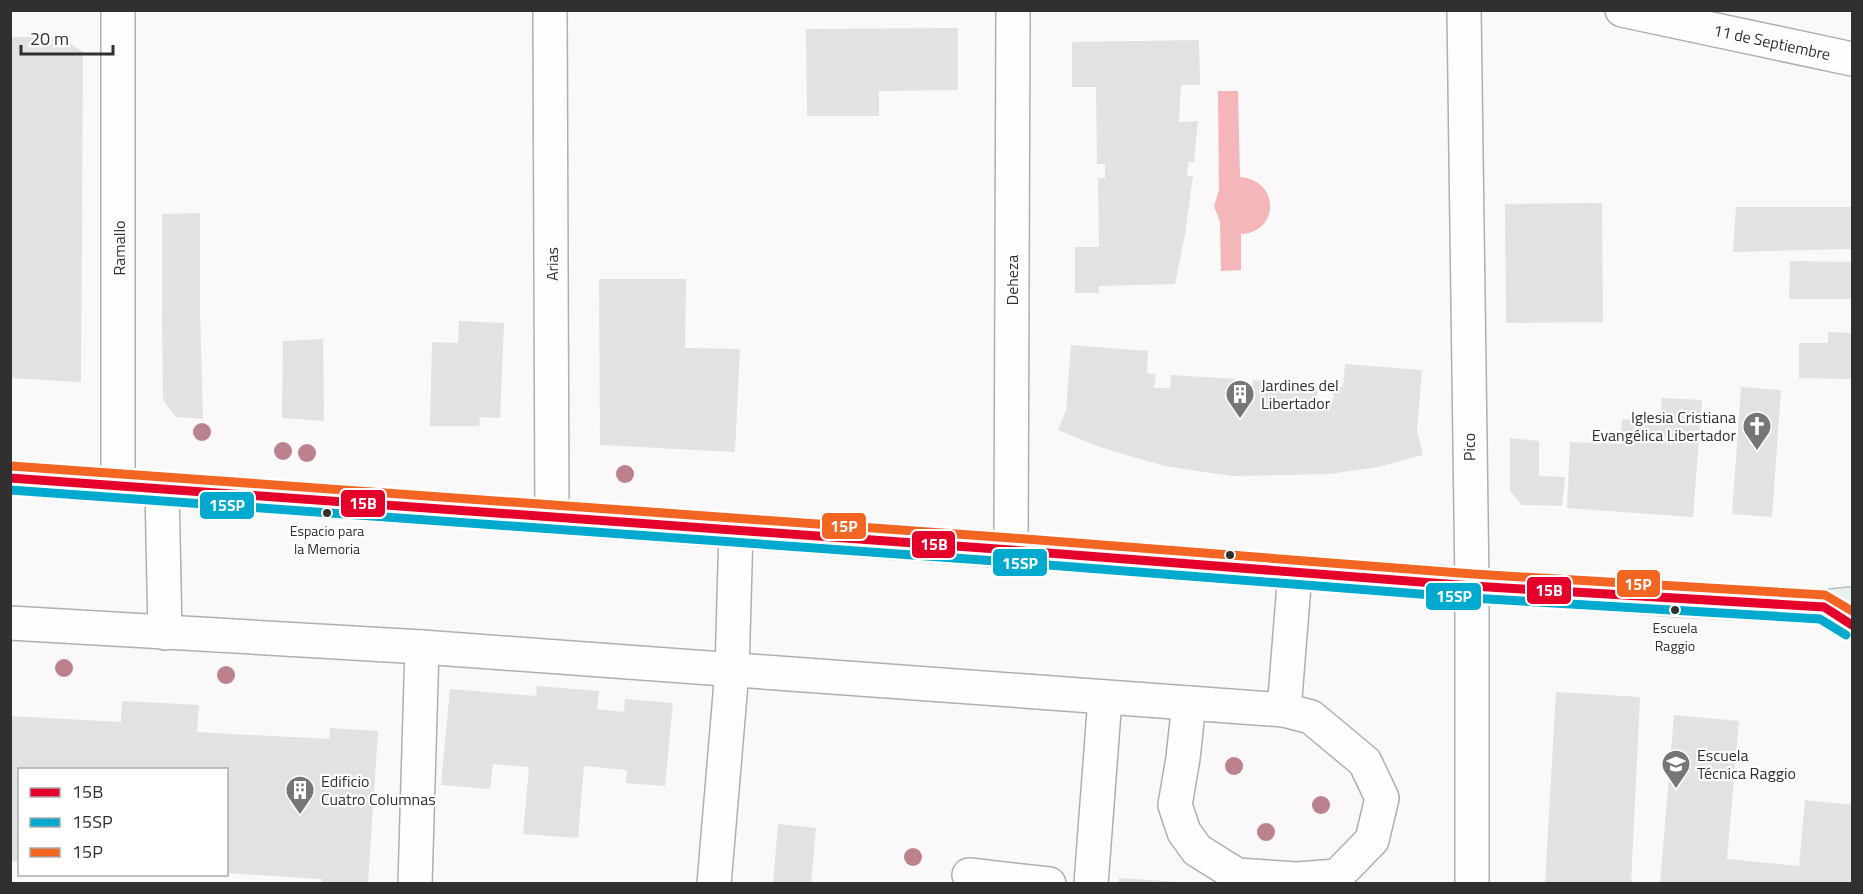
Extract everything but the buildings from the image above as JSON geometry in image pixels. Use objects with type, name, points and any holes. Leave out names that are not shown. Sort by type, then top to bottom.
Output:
[{"type":"main road","points":[[10,478],[1011,550],[1472,586],[1838,605],[1852,625]]},
{"type":"street","name":"Ramallo","points":[[118,10],[118,485]]},
{"type":"street","name":"Arias","points":[[550,10],[552,517]]},
{"type":"street","name":"Deheza","points":[[1011,550],[1013,10]]},
{"type":"street","name":"Pico","points":[[1464,10],[1472,586],[1472,884]]},
{"type":"street","name":"11 de Septiembre","points":[[1622,10],[1852,59]]},
{"type":"street","points":[[162,488],[165,633]]},
{"type":"street","points":[[714,884],[732,671],[736,530]]},
{"type":"street","points":[[1284,710],[1295,572]]},
{"type":"street","points":[[10,623],[422,647],[732,671],[1105,698],[1189,703],[1284,710],[1311,717],[1365,762],[1382,798],[1372,840],[1337,876],[1297,879],[1237,875],[1197,850],[1184,832],[1174,805],[1183,758],[1189,703]]},
{"type":"street","points":[[415,884],[422,647]]},
{"type":"street","points":[[1090,884],[1105,698]]},
{"type":"street","points":[[969,875],[1049,884]]},
{"type":"shaded area","points":[[1218,91],[1238,91],[1240,177],[1253,180],[1263,187],[1270,206],[1263,225],[1254,231],[1241,234],[1241,270],[1221,271],[1220,222],[1214,206],[1219,190]]},
{"type":"transit line","name":"15P","points":[[11,466],[1012,538],[1473,574],[1825,595],[1852,611]]},
{"type":"transit line","name":"15B","points":[[10,478],[1011,550],[1472,586],[1824,607],[1852,625]]},
{"type":"transit line","name":"15SP","points":[[10,490],[1010,562],[1471,598],[1820,619],[1846,635]]},
{"type":"place","name":"Jardines del Libertador","points":[[1240,420]]},
{"type":"place","name":"Iglesia Cristiana Evangélica Libertador","points":[[1757,452]]},
{"type":"place","name":"Espacio para la Memoria","points":[[327,513]]},
{"type":"place","name":"Escuela Raggio","points":[[1675,610]]},
{"type":"place","name":"Escuela Técnica Raggio","points":[[1676,790]]},
{"type":"place","name":"Edificio Cuatro Columnas","points":[[300,816]]}]
